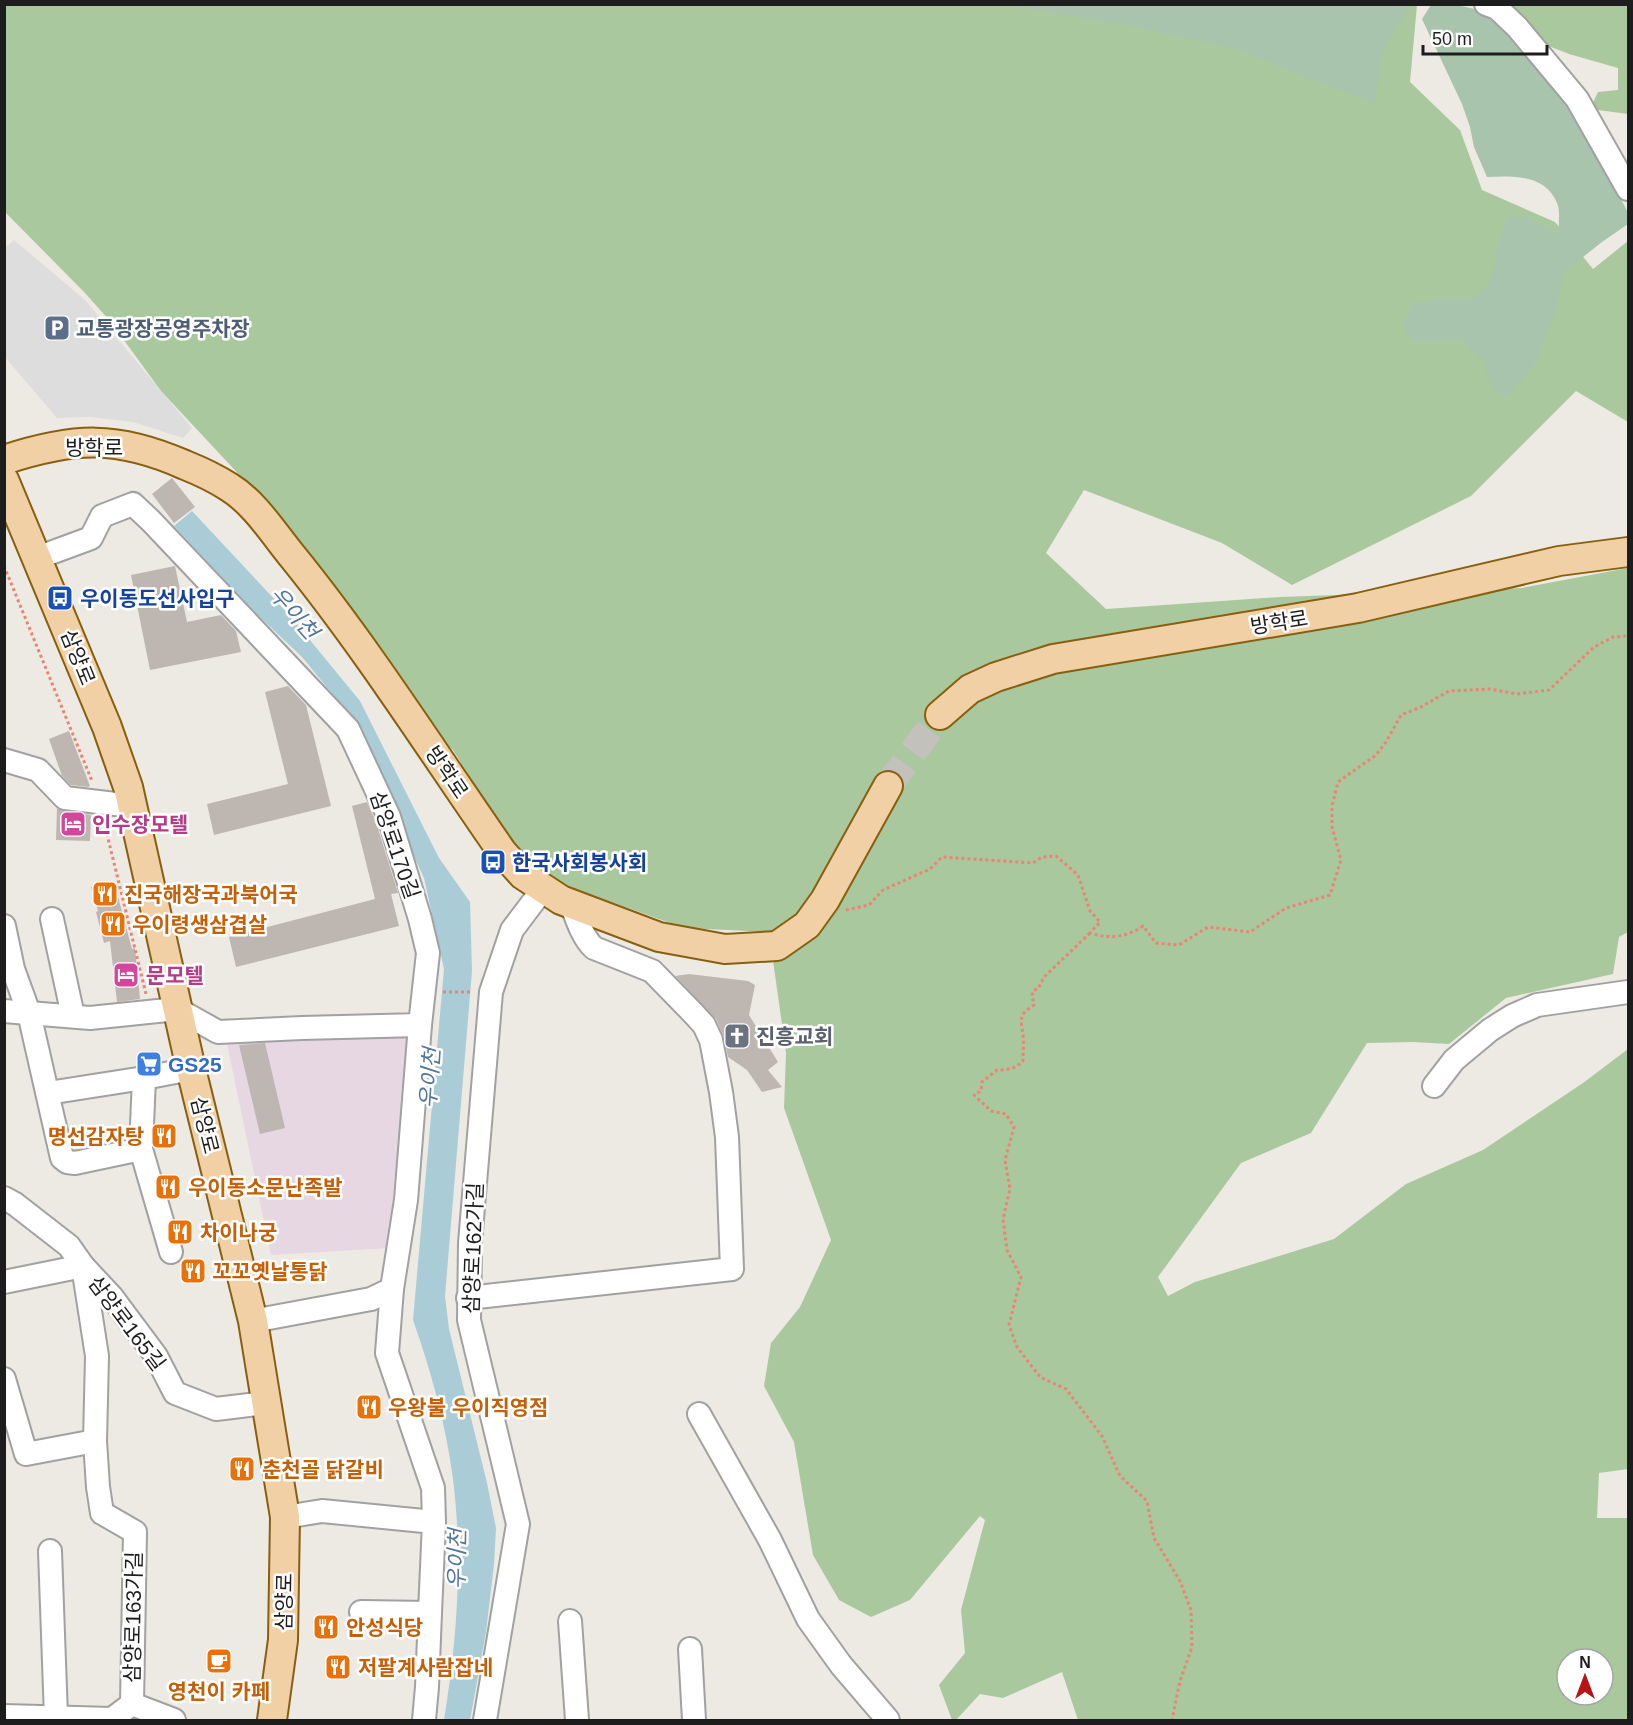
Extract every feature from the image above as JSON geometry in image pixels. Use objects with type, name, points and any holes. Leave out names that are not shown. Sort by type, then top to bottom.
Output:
[{"type":"main road","name":"방학로","points":[[4,459],[34,450],[79,442],[114,443],[153,451],[198,470],[231,488],[256,512],[335,609],[503,853],[523,876],[572,906],[659,937],[725,949],[777,946],[807,925],[825,900],[888,786]]},
{"type":"main road","name":"삼양로","points":[[4,480],[107,727],[128,788],[163,1010],[191,1068],[253,1322],[285,1517],[283,1640],[272,1720]]},
{"type":"main road","name":"방학로","points":[[940,715],[970,689],[996,677],[1053,659],[1358,609],[1559,561],[1629,552]]},
{"type":"street","points":[[1486,4],[1497,8],[1517,27],[1577,99],[1629,189]]},
{"type":"street","name":"삼양로170길","points":[[38,558],[91,538],[102,516],[134,504],[310,686],[348,729],[389,817],[428,953],[406,1200],[392,1289],[387,1353],[433,1488],[434,1522],[424,1720]]},
{"type":"street","points":[[4,760],[38,770],[65,798],[132,806]]},
{"type":"street","name":"삼양로162가길","points":[[485,1720],[518,1524],[469,1320],[470,1243],[491,992],[512,930],[543,889]]},
{"type":"street","points":[[468,1298],[732,1269],[727,1137],[722,1092],[711,1040],[704,1025],[652,971],[594,948],[577,921],[572,906]]},
{"type":"street","points":[[52,920],[73,1016]]},
{"type":"street","points":[[4,926],[13,969],[29,1013],[62,1158],[67,1162],[75,1162],[141,1149]]},
{"type":"street","points":[[1434,1086],[1454,1060],[1490,1030],[1512,1016],[1537,1005],[1629,992]]},
{"type":"street","points":[[4,1011],[90,1018],[163,1010],[218,1032],[420,1025]]},
{"type":"street","points":[[48,1093],[191,1068]]},
{"type":"street","points":[[144,1078],[141,1149],[171,1252]]},
{"type":"street","name":"삼양로165길","points":[[4,1198],[69,1246],[83,1266],[112,1297],[156,1356],[175,1393],[216,1409],[266,1403]]},
{"type":"street","name":"삼양로165길","points":[[4,1282],[83,1266]]},
{"type":"street","name":"삼양로163가길","points":[[83,1266],[97,1356],[95,1441],[102,1513],[135,1532],[132,1704]]},
{"type":"street","points":[[253,1322],[371,1299],[392,1289]]},
{"type":"street","points":[[4,1379],[26,1454],[95,1441]]},
{"type":"street","points":[[699,1414],[770,1539],[808,1619],[841,1665],[888,1720]]},
{"type":"street","points":[[285,1517],[322,1511],[434,1522]]},
{"type":"street","points":[[50,1551],[56,1717]]},
{"type":"street","points":[[361,1612],[430,1613]]},
{"type":"street","points":[[570,1622],[577,1720]]},
{"type":"street","points":[[690,1649],[694,1720]]},
{"type":"street","points":[[4,1716],[30,1719],[56,1717],[112,1720],[132,1704],[174,1720]]},
{"type":"path","points":[[4,567],[88,769],[163,1010]]},
{"type":"path","points":[[1090,933],[1105,937],[1123,936],[1143,926],[1156,943],[1179,945],[1208,927],[1250,932],[1286,908],[1330,895],[1341,860],[1332,827],[1332,806],[1338,782],[1376,755],[1401,715],[1449,691],[1490,689],[1517,694],[1549,690],[1594,647],[1613,637],[1629,636]]},
{"type":"path","points":[[842,912],[869,905],[884,890],[930,869],[942,856],[1032,863],[1042,856],[1056,856],[1078,875],[1090,911],[1100,922],[1044,978],[1038,989],[1034,990],[1032,995],[1034,1005],[1024,1011],[1020,1022],[1024,1036],[1023,1061],[1018,1067],[997,1070],[982,1082],[981,1091],[974,1095],[991,1111],[1006,1114],[1014,1126],[1005,1160],[1010,1189],[1003,1220],[1007,1250],[1021,1277],[1009,1325],[1017,1347],[1040,1377],[1066,1389],[1102,1436],[1120,1476],[1148,1501],[1154,1538],[1180,1581],[1191,1610],[1192,1647],[1180,1681],[1173,1720]]},
{"type":"path","points":[[423,992],[491,992]]},
{"type":"shaded area","name":"교통광장공영주차장","points":[[14,240],[85,300],[192,428],[183,438],[133,422],[90,417],[57,418],[5,357],[5,248]]},
{"type":"shaded area","points":[[409,1033],[389,1248],[271,1255],[226,1039]]},
{"type":"green space","points":[[1410,4],[1382,52],[1375,104],[1236,49],[1136,27],[1008,5]]},
{"type":"green space","points":[[4,5],[1417,5],[1410,82],[1460,130],[1482,190],[1555,222],[1593,269],[1628,241],[1628,422],[1576,391],[1471,496],[1292,585],[1222,543],[1084,490],[1046,553],[1106,609],[1281,597],[1522,588],[1628,568],[1628,932],[1619,937],[1613,974],[1506,998],[1449,1044],[1367,1043],[1311,1133],[1241,1163],[1158,1277],[1168,1296],[1195,1282],[1334,1239],[1406,1184],[1483,1150],[1583,1083],[1628,1049],[1628,1469],[1599,1473],[1597,1518],[1628,1518],[1628,1720],[1078,1720],[1062,1672],[1003,1698],[980,1694],[956,1720],[952,1720],[939,1685],[965,1653],[961,1610],[985,1520],[980,1516],[910,1600],[871,1617],[839,1600],[813,1555],[794,1442],[764,1386],[771,1343],[800,1307],[831,1240],[784,1108],[786,1053],[769,932],[684,928],[564,885],[509,840],[453,750],[417,717],[289,528],[161,391],[110,321],[5,212]]},
{"type":"green space","points":[[1431,5],[1457,5],[1492,13],[1584,124],[1628,213],[1628,224],[1564,272],[1556,311],[1534,365],[1507,398],[1490,384],[1486,363],[1461,340],[1410,341],[1403,323],[1414,303],[1439,299],[1473,299],[1489,285],[1507,218],[1527,216],[1558,237],[1557,203],[1545,187],[1517,177],[1487,177],[1474,147],[1462,104],[1422,19]]},
{"type":"green space","points":[[1500,5],[1628,5],[1628,114],[1590,109],[1598,92],[1618,90],[1618,68],[1546,45]]},
{"type":"water","name":"우이천","points":[[192,511],[291,617],[360,701],[439,858],[470,902],[472,971],[445,1296],[449,1329],[496,1528],[486,1632],[470,1720],[444,1720],[457,1600],[456,1509],[442,1418],[413,1320],[444,969],[424,878],[348,713],[302,657],[243,601],[174,526]]},
{"type":"building","points":[[172,478],[195,507],[174,523],[152,494]]},
{"type":"building","points":[[175,566],[187,622],[221,615],[236,631],[241,652],[150,670],[131,575]]},
{"type":"building","points":[[288,686],[306,705],[331,806],[214,835],[207,804],[288,784],[265,692]]},
{"type":"building","points":[[69,731],[90,786],[88,787],[71,785],[62,776],[49,739]]},
{"type":"building","points":[[367,802],[376,822],[398,893],[391,894],[399,926],[236,967],[229,937],[375,899],[352,806]]},
{"type":"building","name":"인수장모텔","points":[[57,808],[91,815],[90,841],[56,840]]},
{"type":"building","points":[[114,882],[132,949],[135,948],[140,999],[117,1002],[110,941],[104,943],[91,887]]},
{"type":"building","name":"진흥교회","points":[[689,974],[748,981],[755,985],[749,1015],[778,1062],[768,1070],[782,1087],[762,1092],[747,1070],[728,1057],[724,1037],[716,1019],[675,976]]},
{"type":"building","points":[[265,1043],[285,1128],[260,1134],[239,1045]]},
{"type":"tunnel","points":[[888,786],[940,715]]},
{"type":"place","name":"교통광장공영주차장","points":[[57,328]]},
{"type":"place","name":"우이동도선사입구","points":[[60,598]]},
{"type":"place","name":"인수장모텔","points":[[73,824]]},
{"type":"place","name":"한국사회봉사회","points":[[493,862]]},
{"type":"place","name":"진국해장국과북어국","points":[[105,894]]},
{"type":"place","name":"우이령생삼겹살","points":[[113,924]]},
{"type":"place","name":"문모텔","points":[[126,975]]},
{"type":"place","name":"진흥교회","points":[[737,1036]]},
{"type":"place","name":"GS25","points":[[149,1064]]},
{"type":"place","name":"명선감자탕","points":[[164,1136]]},
{"type":"place","name":"우이동소문난족발","points":[[168,1187]]},
{"type":"place","name":"차이나궁","points":[[180,1232]]},
{"type":"place","name":"꼬꼬옛날통닭","points":[[193,1271]]},
{"type":"place","name":"우왕불 우이직영점","points":[[369,1407]]},
{"type":"place","name":"춘천골 닭갈비","points":[[242,1469]]},
{"type":"place","name":"안성식당","points":[[326,1627]]},
{"type":"place","name":"영천이 카페","points":[[219,1661]]},
{"type":"place","name":"저팔계사람잡네","points":[[338,1667]]}]
